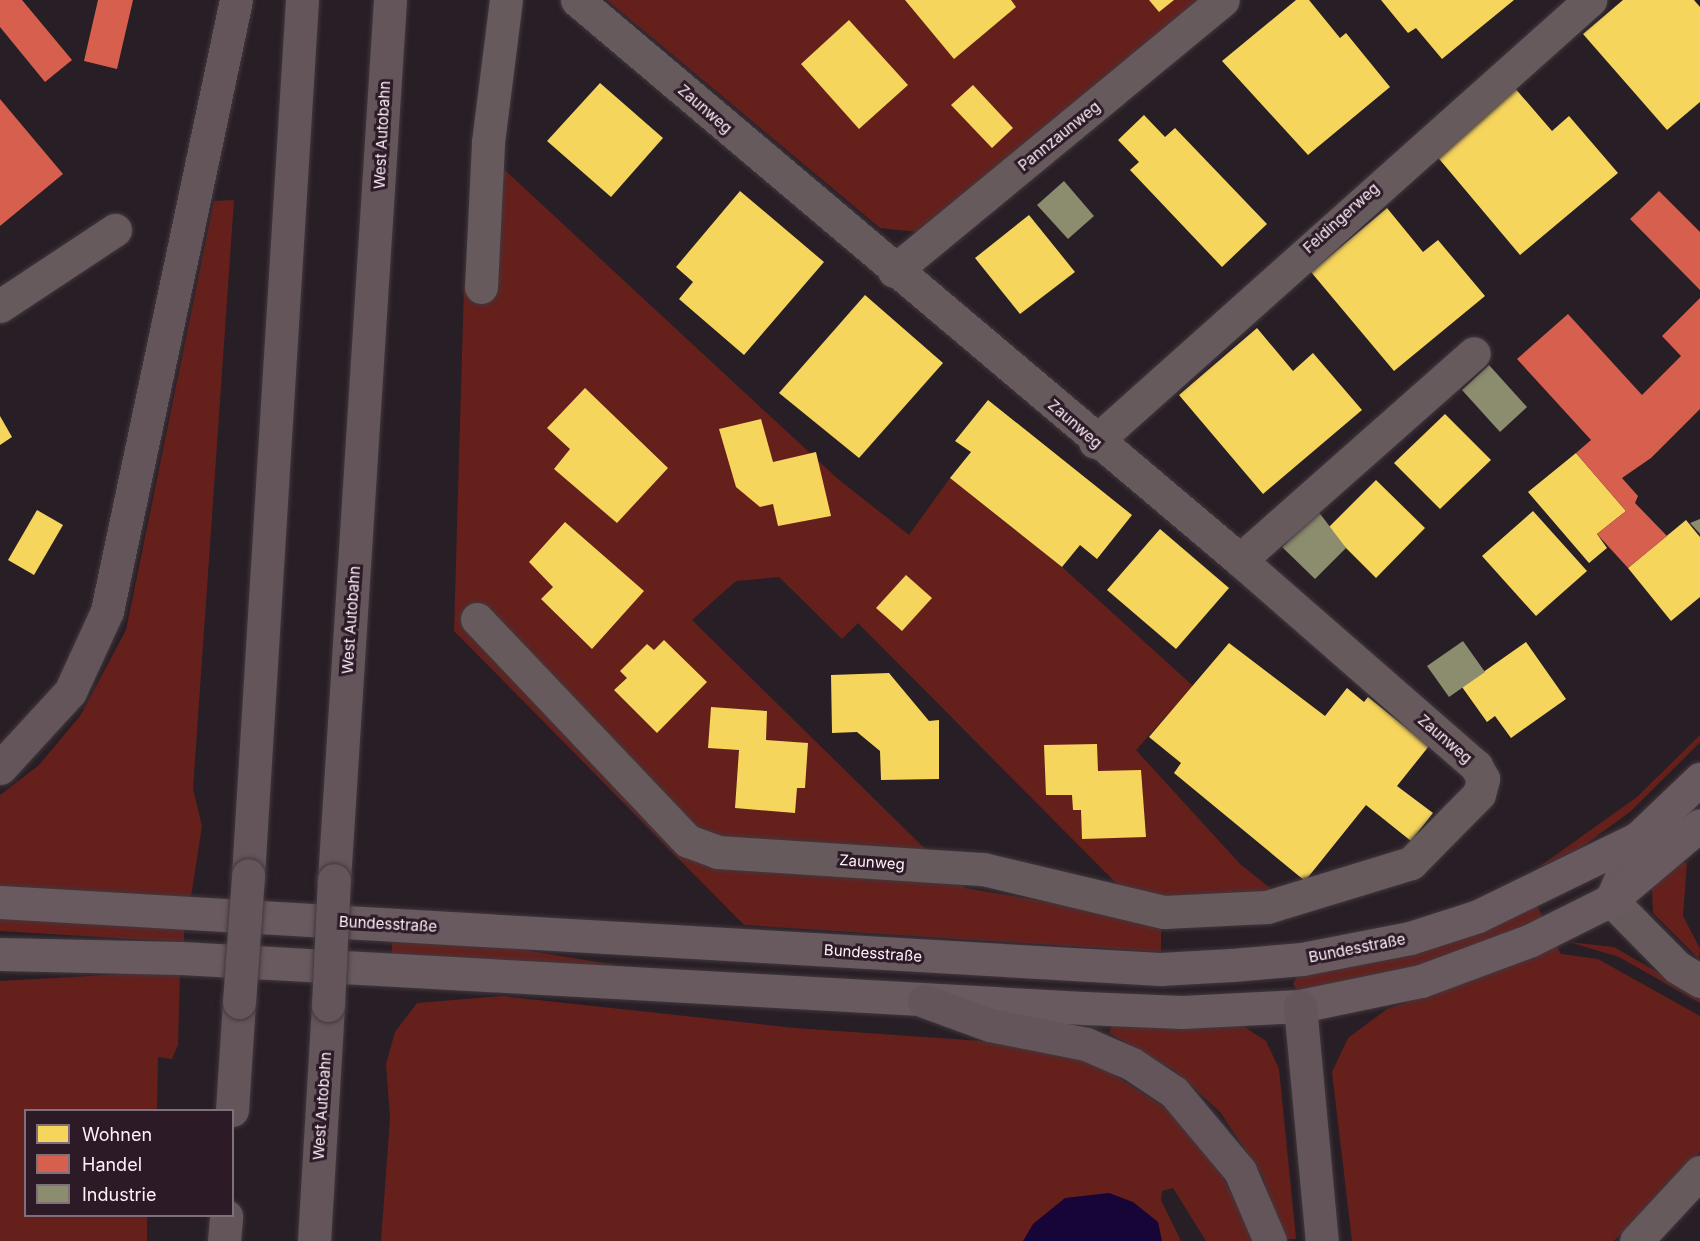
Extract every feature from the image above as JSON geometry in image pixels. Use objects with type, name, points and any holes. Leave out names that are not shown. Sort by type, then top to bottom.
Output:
[{"type":"highway","points":[[0,768],[70,692],[107,611],[236,0]]},
{"type":"highway","points":[[232,1109],[302,0]]},
{"type":"highway","name":"West Autobahn","points":[[314,1241],[334,880],[390,0]]},
{"type":"highway","points":[[924,1001],[990,1025],[1086,1044],[1132,1064],[1174,1092],[1240,1171],[1270,1241]]},
{"type":"highway","points":[[1300,1006],[1323,1241]]},
{"type":"highway","points":[[224,1241],[226,1217]]},
{"type":"main road","name":"Bundesstraße","points":[[0,902],[1160,969],[1302,959],[1410,938],[1478,916],[1638,838],[1700,779]]},
{"type":"main road","points":[[0,954],[181,958],[924,1001],[1182,1012],[1300,1006],[1367,995],[1474,964],[1611,900],[1700,825]]},
{"type":"main road","points":[[1160,969],[1228,990],[1269,986],[1300,1006]]},
{"type":"street","points":[[481,286],[488,142],[506,0]]},
{"type":"street","name":"Zaunweg","points":[[477,619],[688,841],[703,849],[983,869],[1164,912],[1267,907],[1411,863],[1479,794],[1483,779],[1476,766],[1240,560],[1095,442],[577,0]]},
{"type":"street","name":"Pannzaunweg","points":[[894,271],[1223,0]]},
{"type":"street","name":"Feldingerweg","points":[[1095,442],[1590,0]]},
{"type":"street","points":[[0,306],[115,230]]},
{"type":"street","points":[[1240,560],[1474,354]]},
{"type":"street","points":[[1638,838],[1611,900],[1671,962],[1700,981]]},
{"type":"street","points":[[1636,1241],[1700,1172]]},
{"type":"shaded area","points":[[607,0],[1198,0],[918,232],[880,228]]},
{"type":"shaded area","points":[[496,162],[838,479],[909,535],[950,478],[1062,567],[1193,686],[1136,750],[1240,864],[1275,892],[1170,902],[1127,894],[858,623],[842,639],[779,577],[736,581],[692,620],[965,888],[1161,921],[1161,952],[744,925],[454,631],[464,285],[489,278]]},
{"type":"shaded area","points":[[234,200],[193,789],[202,826],[191,897],[0,888],[0,795],[39,765],[80,716],[126,630],[214,201]]},
{"type":"shaded area","points":[[1700,735],[1700,742],[1631,811],[1582,847],[1536,869],[1637,797]]},
{"type":"shaded area","points":[[1679,861],[1687,863],[1683,916],[1700,949],[1699,959],[1653,913],[1652,889]]},
{"type":"shaded area","points":[[1536,904],[1544,919],[1415,970],[1298,991],[1293,984],[1298,974]]},
{"type":"shaded area","points":[[0,915],[184,924],[184,942],[0,931]]},
{"type":"shaded area","points":[[392,940],[493,945],[616,965],[613,970],[392,957]]},
{"type":"shaded area","points":[[1569,942],[1614,947],[1700,997],[1700,1003],[1619,957]]},
{"type":"shaded area","points":[[1556,945],[1561,954],[1598,959],[1700,1016],[1700,1152],[1614,1241],[1352,1241],[1332,1072],[1348,1038],[1387,1009],[1501,970]]},
{"type":"shaded area","points":[[180,971],[178,1045],[172,1059],[158,1057],[157,1109],[24,1109],[24,1217],[147,1217],[147,1241],[0,1241],[0,981]]},
{"type":"shaded area","points":[[502,996],[795,1028],[1025,1044],[1102,1067],[1169,1110],[1217,1164],[1254,1241],[1206,1241],[1173,1188],[1162,1191],[1161,1200],[1181,1241],[381,1241],[390,1118],[386,1064],[395,1032],[417,1003]]},
{"type":"shaded area","points":[[1112,1026],[1243,1026],[1266,1041],[1279,1069],[1296,1239],[1285,1239],[1262,1175],[1220,1112],[1174,1070],[1109,1033]]},
{"type":"shaded area","points":[[1109,1193],[1133,1202],[1158,1222],[1162,1241],[1023,1241],[1033,1224],[1065,1198]]},
{"type":"building: Wohnen","points":[[905,0],[1011,0],[1016,7],[954,59]]},
{"type":"building: Wohnen","points":[[1149,0],[1174,0],[1159,12]]},
{"type":"building: Wohnen","points":[[1296,0],[1309,0],[1340,38],[1346,33],[1390,87],[1308,155],[1222,61]]},
{"type":"building: Wohnen","points":[[1381,0],[1514,0],[1442,59],[1416,28],[1408,33]]},
{"type":"building: Wohnen","points":[[1623,0],[1694,0],[1700,7],[1700,102],[1667,130],[1583,34]]},
{"type":"building: Wohnen","points":[[849,20],[908,85],[859,129],[801,64]]},
{"type":"building: Wohnen","points":[[600,83],[663,138],[611,197],[547,141]]},
{"type":"building: Wohnen","points":[[973,85],[1013,128],[992,148],[951,105]]},
{"type":"building: Wohnen","points":[[1514,87],[1552,131],[1569,116],[1618,173],[1520,255],[1435,154]]},
{"type":"building: Wohnen","points":[[1144,115],[1165,137],[1175,128],[1267,224],[1222,267],[1130,170],[1139,162],[1118,140]]},
{"type":"building: Wohnen","points":[[740,191],[824,262],[744,355],[679,299],[693,282],[676,267]]},
{"type":"building: Wohnen","points":[[1387,208],[1423,252],[1438,240],[1485,296],[1394,371],[1311,272]]},
{"type":"building: Wohnen","points":[[1029,215],[1075,272],[1020,314],[975,258]]},
{"type":"building: Wohnen","points":[[865,295],[943,363],[859,458],[779,393]]},
{"type":"building: Wohnen","points":[[1257,328],[1293,371],[1313,353],[1362,410],[1263,494],[1179,395]]},
{"type":"building: Wohnen","points":[[585,388],[668,468],[617,523],[554,469],[570,449],[547,428]]},
{"type":"building: Wohnen","points":[[988,400],[1132,515],[1097,559],[1080,545],[1062,567],[950,478],[971,452],[955,441]]},
{"type":"building: Wohnen","points":[[1445,414],[1491,460],[1440,509],[1394,463]]},
{"type":"building: Wohnen","points":[[0,416],[12,437],[0,445]]},
{"type":"building: Wohnen","points":[[761,419],[773,462],[816,452],[831,516],[778,526],[773,504],[760,507],[736,487],[719,429]]},
{"type":"building: Wohnen","points":[[1576,453],[1626,511],[1597,534],[1607,548],[1589,563],[1528,492]]},
{"type":"building: Wohnen","points":[[1376,480],[1425,528],[1376,578],[1327,529]]},
{"type":"building: Wohnen","points":[[37,510],[63,525],[34,575],[8,560]]},
{"type":"building: Wohnen","points":[[1533,511],[1587,571],[1536,616],[1482,556]]},
{"type":"building: Wohnen","points":[[1686,520],[1700,537],[1700,597],[1671,621],[1628,568]]},
{"type":"building: Wohnen","points":[[565,522],[644,591],[592,649],[541,599],[553,587],[529,562]]},
{"type":"building: Wohnen","points":[[1160,529],[1229,588],[1176,649],[1107,590]]},
{"type":"building: Wohnen","points":[[906,575],[932,598],[902,631],[876,608]]},
{"type":"building: Wohnen","points":[[664,640],[707,682],[657,733],[614,690],[627,678],[620,671],[647,644],[654,650]]},
{"type":"building: Wohnen","points":[[1526,642],[1566,699],[1511,738],[1495,716],[1487,722],[1462,687]]},
{"type":"building: Wohnen","points":[[1229,643],[1325,716],[1347,688],[1364,702],[1368,697],[1429,746],[1397,786],[1433,813],[1411,841],[1366,805],[1305,881],[1174,773],[1181,763],[1149,737]]},
{"type":"building: Wohnen","points":[[889,673],[929,721],[939,720],[939,779],[881,780],[880,751],[857,732],[832,733],[831,675]]},
{"type":"building: Wohnen","points":[[711,707],[767,711],[766,740],[808,743],[805,788],[797,788],[795,813],[735,808],[739,750],[708,748]]},
{"type":"building: Wohnen","points":[[1097,744],[1098,771],[1141,770],[1146,837],[1082,839],[1081,810],[1073,810],[1072,795],[1046,795],[1044,745]]},
{"type":"building: Handel","points":[[0,0],[22,0],[72,60],[45,82],[0,27]]},
{"type":"building: Handel","points":[[98,0],[133,0],[117,69],[84,61]]},
{"type":"building: Handel","points":[[0,99],[63,174],[0,226]]},
{"type":"building: Handel","points":[[1659,191],[1700,232],[1700,290],[1630,219]]},
{"type":"building: Handel","points":[[1700,298],[1700,409],[1651,458],[1622,478],[1638,496],[1635,503],[1667,536],[1628,568],[1597,534],[1626,511],[1576,453],[1591,440],[1517,359],[1568,314],[1642,395],[1681,356],[1662,336]]},
{"type":"building: Industrie","points":[[1064,181],[1094,216],[1068,239],[1037,205]]},
{"type":"building: Industrie","points":[[1489,365],[1527,407],[1500,432],[1462,390]]},
{"type":"building: Industrie","points":[[1318,511],[1346,548],[1315,579],[1282,547]]},
{"type":"building: Industrie","points":[[1700,519],[1700,534],[1690,523]]},
{"type":"building: Industrie","points":[[1463,641],[1485,672],[1449,697],[1427,666]]}]
